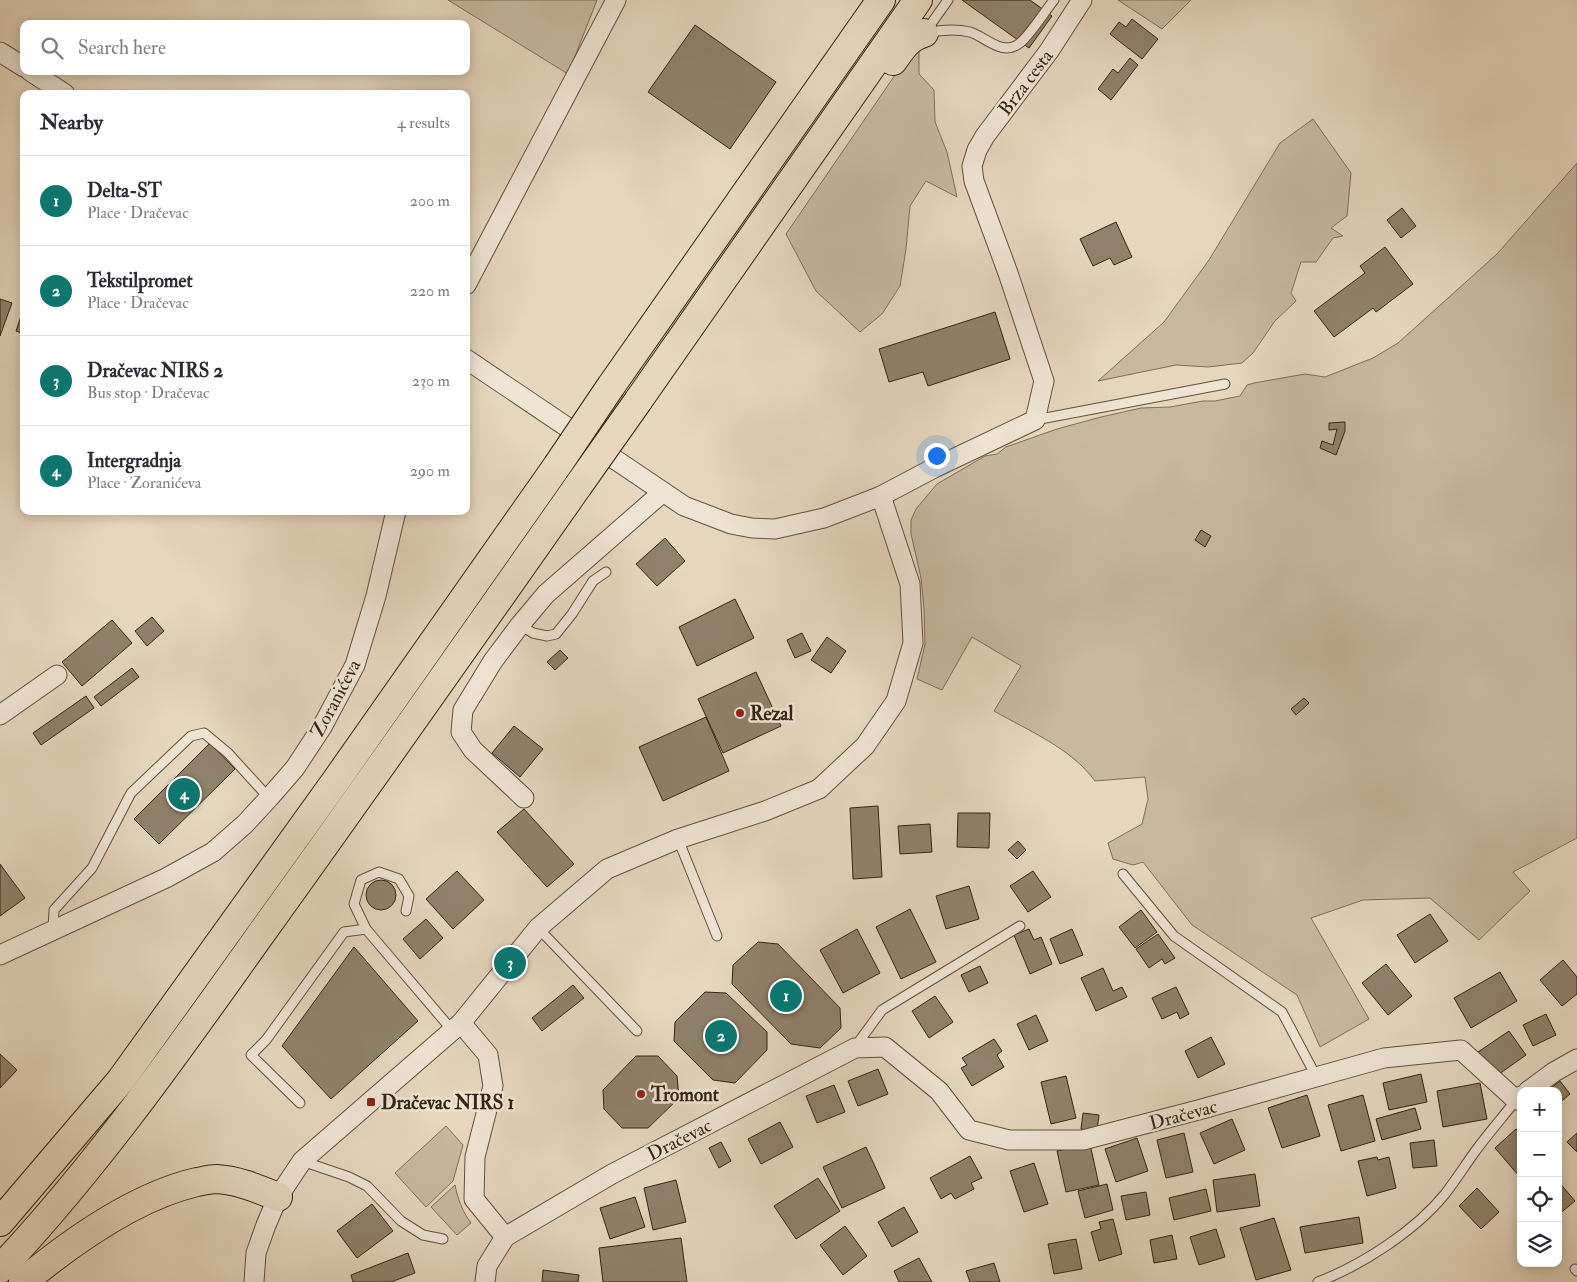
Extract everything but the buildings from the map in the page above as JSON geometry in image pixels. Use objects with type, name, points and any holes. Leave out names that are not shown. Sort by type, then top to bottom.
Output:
[{"type":"highway","points":[[0,1222],[121,1080],[557,466],[881,0]]},
{"type":"highway","points":[[0,1269],[43,1224],[152,1086],[353,806],[918,0]]},
{"type":"highway","points":[[860,83],[883,74],[906,43],[915,35],[924,33]]},
{"type":"highway","points":[[23,1282],[44,1264],[93,1230],[132,1208],[181,1186],[214,1179],[245,1184],[278,1197]]},
{"type":"street","points":[[470,278],[616,0]]},
{"type":"street","name":"Brza cesta","points":[[1035,420],[1044,381],[1008,274],[983,209],[974,181],[972,166],[976,150],[985,136],[1049,51],[1082,0]]},
{"type":"street","points":[[0,52],[20,64]]},
{"type":"street","points":[[36,75],[59,90]]},
{"type":"street","points":[[470,362],[684,506],[731,524],[752,528],[775,530],[824,518],[881,496],[934,468],[1035,420]]},
{"type":"street","points":[[524,798],[473,750],[461,732],[463,710],[493,661],[520,624],[546,594],[663,492]]},
{"type":"street","points":[[254,1282],[256,1253],[278,1197],[302,1160],[457,1027],[538,928],[607,869],[678,839],[765,810],[819,789],[865,746],[896,701],[913,643],[910,584],[881,496]]},
{"type":"street","name":"Zoranićeva","points":[[0,955],[166,878],[213,852],[245,824],[269,798],[295,768],[322,727],[355,665],[376,596],[395,515]]},
{"type":"street","points":[[0,714],[57,675]]},
{"type":"street","points":[[457,1027],[488,1055],[494,1086],[475,1157],[474,1199],[505,1236]]},
{"type":"street","name":"Dračevac","points":[[485,1282],[487,1266],[505,1236],[612,1174],[855,1048],[885,1047],[939,1091],[969,1130],[1009,1140],[1082,1140],[1317,1078],[1384,1058],[1462,1050],[1517,1092]]},
{"type":"street","points":[[1534,1087],[1554,1072],[1577,1059]]},
{"type":"lane","points":[[924,33],[948,0]]},
{"type":"lane","points":[[924,33],[970,32],[997,46],[1010,48],[1020,43],[1054,0]]},
{"type":"lane","points":[[1035,420],[1225,384]]},
{"type":"lane","points":[[520,624],[533,633],[546,636],[556,634],[572,614],[593,581],[606,572]]},
{"type":"lane","points":[[53,930],[54,910],[92,868],[131,794],[191,736],[204,733],[228,754],[269,798]]},
{"type":"lane","points":[[678,839],[717,936]]},
{"type":"lane","points":[[406,911],[409,896],[399,879],[379,872],[361,880],[354,904],[366,929],[457,1027]]},
{"type":"lane","points":[[1123,874],[1174,936],[1282,1012],[1317,1078]]},
{"type":"lane","name":"Dračevac","points":[[855,1048],[882,1010],[1020,926]]},
{"type":"lane","points":[[538,928],[637,1031]]},
{"type":"lane","points":[[300,1102],[251,1055],[266,1040],[344,932],[366,929]]},
{"type":"lane","points":[[1318,1282],[1339,1274],[1398,1238],[1424,1216],[1445,1194],[1475,1152],[1517,1102]]},
{"type":"lane","points":[[302,1160],[350,1177],[367,1186],[401,1221],[424,1235],[443,1239]]},
{"type":"shaded area","points":[[448,0],[597,0],[568,74]]},
{"type":"shaded area","points":[[1118,0],[1191,0],[1162,29]]},
{"type":"shaded area","points":[[919,52],[919,74],[934,90],[935,122],[947,152],[957,197],[926,181],[910,206],[900,286],[882,314],[860,332],[816,291],[786,234],[906,59]]},
{"type":"shaded area","points":[[1313,119],[1351,173],[1347,216],[1331,228],[1343,236],[1333,238],[1316,262],[1301,262],[1291,293],[1296,301],[1275,321],[1253,353],[1242,363],[1208,367],[1176,365],[1098,381],[1164,322],[1209,260],[1280,143]]},
{"type":"shaded area","points":[[1577,163],[1577,838],[1513,872],[1530,891],[1479,940],[1430,898],[1363,900],[1311,918],[1369,1019],[1320,1047],[1297,995],[1192,925],[1143,862],[1133,865],[1113,859],[1108,843],[1142,824],[1148,799],[1145,777],[1095,781],[1085,769],[1062,750],[994,711],[1021,666],[972,637],[942,690],[917,679],[925,644],[924,609],[921,578],[911,534],[911,520],[916,509],[937,484],[985,456],[997,454],[1006,447],[1057,429],[1141,408],[1170,407],[1240,396],[1247,385],[1254,383],[1305,374],[1325,377],[1373,358],[1398,343],[1497,254]]},
{"type":"shaded area","points":[[446,1126],[463,1145],[453,1181],[426,1207],[395,1173]]},
{"type":"shaded area","points":[[455,1185],[461,1205],[471,1223],[457,1235],[431,1207]]},
{"type":"place","name":"Rezal","points":[[740,713]]},
{"type":"place","name":"Intergradnja","points":[[184,794]]},
{"type":"place","name":"Dračevac NIRS 2","points":[[510,963]]},
{"type":"place","name":"Delta-ST","points":[[786,996]]},
{"type":"place","name":"Tekstilpromet","points":[[721,1036]]},
{"type":"place","name":"Tromont","points":[[641,1094]]},
{"type":"place","name":"Dračevac NIRS 1","points":[[371,1102]]}]
